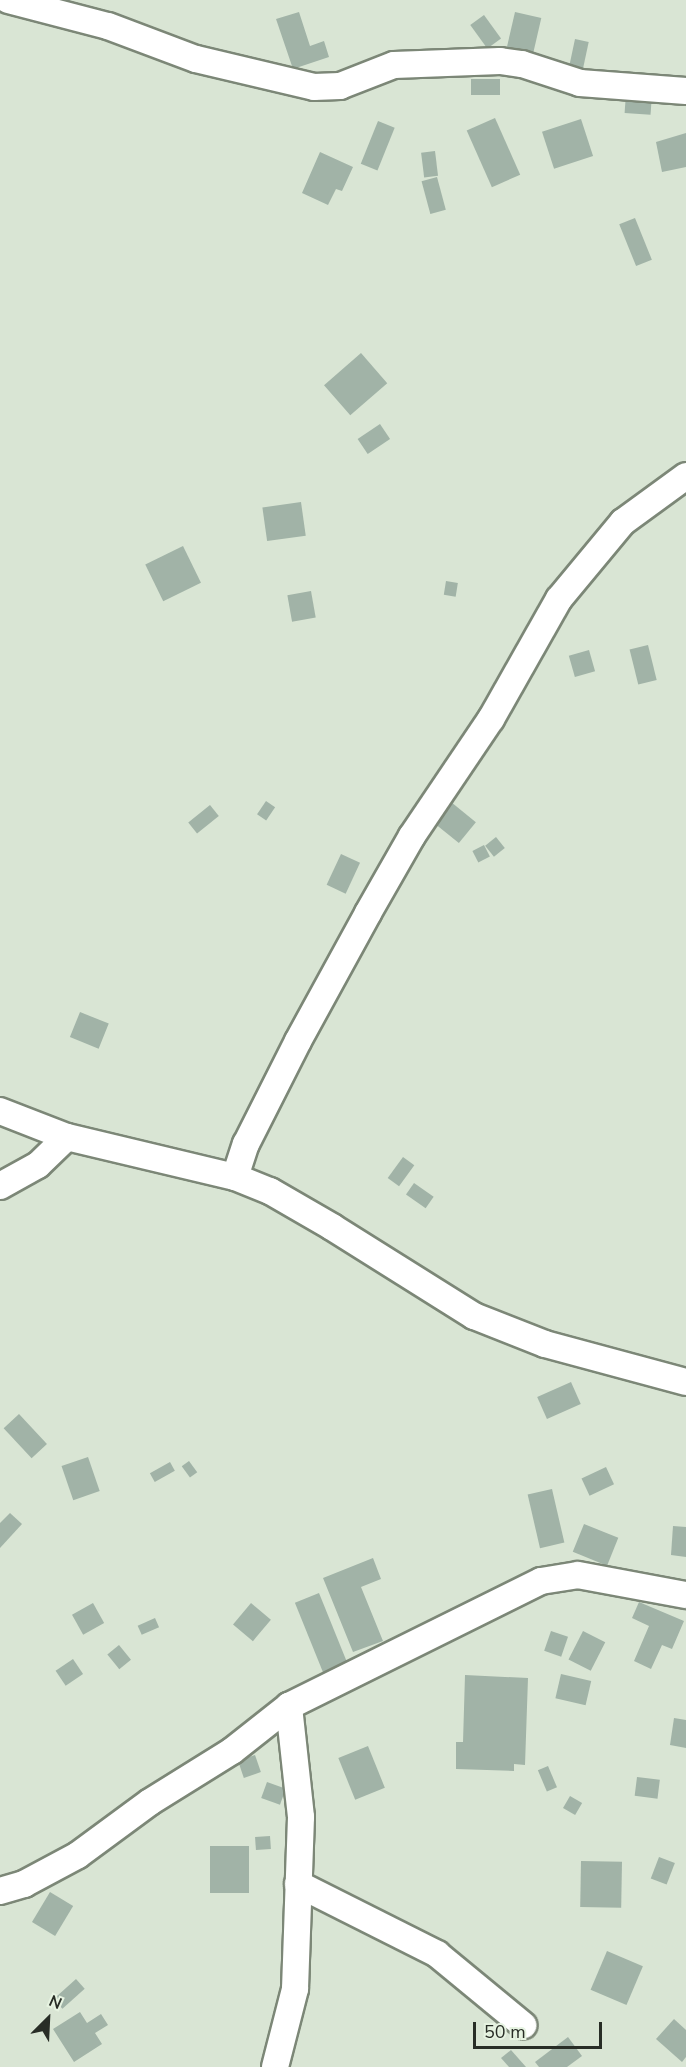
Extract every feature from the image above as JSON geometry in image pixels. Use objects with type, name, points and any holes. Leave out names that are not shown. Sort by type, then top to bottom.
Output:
[{"type":"street","points":[[8,0],[108,27],[196,59],[314,87],[340,86],[394,65],[500,61],[522,64],[580,83],[686,91]]},
{"type":"street","points":[[235,1177],[246,1144],[277,1082],[368,913],[412,836],[491,719],[559,598],[623,522],[686,476]]},
{"type":"street","points":[[0,1111],[68,1137],[235,1177],[270,1191],[332,1227],[474,1316],[545,1344],[686,1382]]},
{"type":"street","points":[[0,1186],[38,1165],[68,1137]]},
{"type":"street","points":[[0,1891],[24,1884],[78,1855],[150,1802],[232,1752],[289,1706],[541,1581],[578,1575],[686,1595]]},
{"type":"street","points":[[275,2067],[296,1989],[301,1817],[289,1706]]},
{"type":"street","points":[[298,1884],[437,1954],[523,2025]]},
{"type":"building","points":[[299,12],[310,46],[324,41],[329,57],[293,69],[276,19]]},
{"type":"building","points":[[515,12],[541,18],[532,57],[506,51]]},
{"type":"building","points":[[484,15],[501,38],[487,48],[470,25]]},
{"type":"building","points":[[575,39],[589,42],[583,69],[569,66]]},
{"type":"building","points":[[471,79],[500,79],[500,95],[471,95]]},
{"type":"building","points":[[626,93],[652,95],[651,115],[625,113]]},
{"type":"building","points":[[495,118],[520,175],[492,187],[467,131]]},
{"type":"building","points":[[581,119],[593,156],[554,169],[542,132]]},
{"type":"building","points":[[378,121],[395,128],[377,170],[361,164]]},
{"type":"building","points":[[686,133],[686,167],[662,172],[656,142]]},
{"type":"building","points":[[435,151],[438,176],[424,178],[421,153]]},
{"type":"building","points":[[320,152],[353,167],[342,191],[336,189],[328,205],[302,193]]},
{"type":"building","points":[[437,177],[446,210],[430,214],[422,181]]},
{"type":"building","points":[[635,218],[652,260],[636,266],[619,224]]},
{"type":"building","points":[[361,353],[387,383],[350,415],[324,385]]},
{"type":"building","points":[[380,424],[390,439],[368,454],[358,439]]},
{"type":"building","points":[[301,502],[306,536],[267,541],[262,507]]},
{"type":"building","points":[[183,546],[201,583],[163,601],[145,564]]},
{"type":"building","points":[[446,581],[458,583],[456,597],[444,595]]},
{"type":"building","points":[[311,591],[316,618],[292,622],[287,595]]},
{"type":"building","points":[[648,645],[657,680],[638,685],[630,650]]},
{"type":"building","points":[[589,650],[595,671],[575,677],[569,656]]},
{"type":"building","points":[[266,801],[275,807],[266,820],[257,814]]},
{"type":"building","points":[[451,802],[476,822],[459,843],[434,823]]},
{"type":"building","points":[[210,805],[219,816],[197,834],[188,823]]},
{"type":"building","points":[[496,837],[505,848],[494,857],[485,846]]},
{"type":"building","points":[[484,845],[490,857],[478,862],[472,851]]},
{"type":"building","points":[[341,854],[360,863],[346,894],[327,885]]},
{"type":"building","points":[[80,1012],[109,1024],[99,1049],[70,1037]]},
{"type":"building","points":[[403,1157],[414,1165],[399,1186],[388,1178]]},
{"type":"building","points":[[414,1183],[434,1197],[426,1208],[406,1194]]},
{"type":"building","points":[[571,1382],[581,1404],[547,1419],[537,1397]]},
{"type":"building","points":[[19,1414],[47,1444],[32,1458],[4,1428]]},
{"type":"building","points":[[88,1457],[100,1491],[73,1500],[62,1466]]},
{"type":"building","points":[[189,1461],[197,1472],[190,1478],[182,1466]]},
{"type":"building","points":[[170,1462],[175,1471],[155,1482],[150,1473]]},
{"type":"building","points":[[606,1467],[614,1484],[590,1496],[582,1478]]},
{"type":"building","points":[[552,1489],[564,1543],[540,1548],[528,1495]]},
{"type":"building","points":[[10,1513],[22,1524],[0,1548],[0,1523]]},
{"type":"building","points":[[584,1524],[618,1538],[607,1566],[573,1552]]},
{"type":"building","points":[[673,1526],[686,1527],[686,1557],[671,1555]]},
{"type":"building","points":[[373,1558],[381,1579],[361,1587],[383,1641],[353,1652],[323,1578]]},
{"type":"building","points":[[319,1593],[348,1665],[324,1675],[295,1603]]},
{"type":"building","points":[[639,1602],[684,1621],[672,1649],[662,1645],[651,1669],[634,1661],[649,1626],[632,1618]]},
{"type":"building","points":[[93,1603],[104,1623],[83,1635],[72,1615]]},
{"type":"building","points":[[251,1603],[271,1620],[253,1641],[233,1624]]},
{"type":"building","points":[[155,1618],[159,1627],[142,1635],[138,1626]]},
{"type":"building","points":[[551,1631],[568,1637],[561,1657],[544,1651]]},
{"type":"building","points":[[583,1631],[605,1642],[591,1671],[568,1660]]},
{"type":"building","points":[[119,1645],[131,1660],[119,1669],[107,1654]]},
{"type":"building","points":[[73,1659],[83,1674],[66,1686],[56,1671]]},
{"type":"building","points":[[561,1674],[591,1681],[586,1705],[555,1698]]},
{"type":"building","points":[[465,1675],[528,1678],[525,1765],[514,1764],[514,1771],[456,1769],[456,1742],[463,1742]]},
{"type":"building","points":[[674,1718],[686,1720],[686,1748],[670,1745]]},
{"type":"building","points":[[368,1746],[385,1788],[355,1800],[338,1758]]},
{"type":"building","points":[[255,1755],[261,1772],[244,1778],[238,1761]]},
{"type":"building","points":[[548,1766],[557,1787],[547,1791],[538,1770]]},
{"type":"building","points":[[637,1777],[660,1780],[658,1799],[635,1796]]},
{"type":"building","points":[[267,1782],[286,1789],[280,1805],[261,1798]]},
{"type":"building","points":[[570,1796],[582,1803],[575,1815],[563,1808]]},
{"type":"building","points":[[270,1836],[271,1849],[256,1850],[255,1837]]},
{"type":"building","points":[[210,1846],[249,1846],[249,1893],[210,1893]]},
{"type":"building","points":[[659,1857],[675,1863],[667,1885],[651,1878]]},
{"type":"building","points":[[581,1861],[622,1862],[621,1908],[580,1907]]},
{"type":"building","points":[[50,1892],[73,1906],[55,1936],[32,1922]]},
{"type":"building","points":[[607,1951],[643,1966],[626,2005],[591,1990]]},
{"type":"building","points":[[76,1979],[85,1989],[62,2009],[54,1999]]},
{"type":"building","points":[[80,2012],[87,2023],[101,2014],[108,2025],[95,2033],[102,2044],[74,2062],[53,2029]]},
{"type":"building","points":[[674,2019],[686,2030],[686,2057],[682,2062],[656,2039]]},
{"type":"building","points":[[568,2037],[582,2056],[567,2067],[539,2067],[535,2062]]},
{"type":"building","points":[[511,2050],[526,2067],[509,2067],[501,2058]]}]
